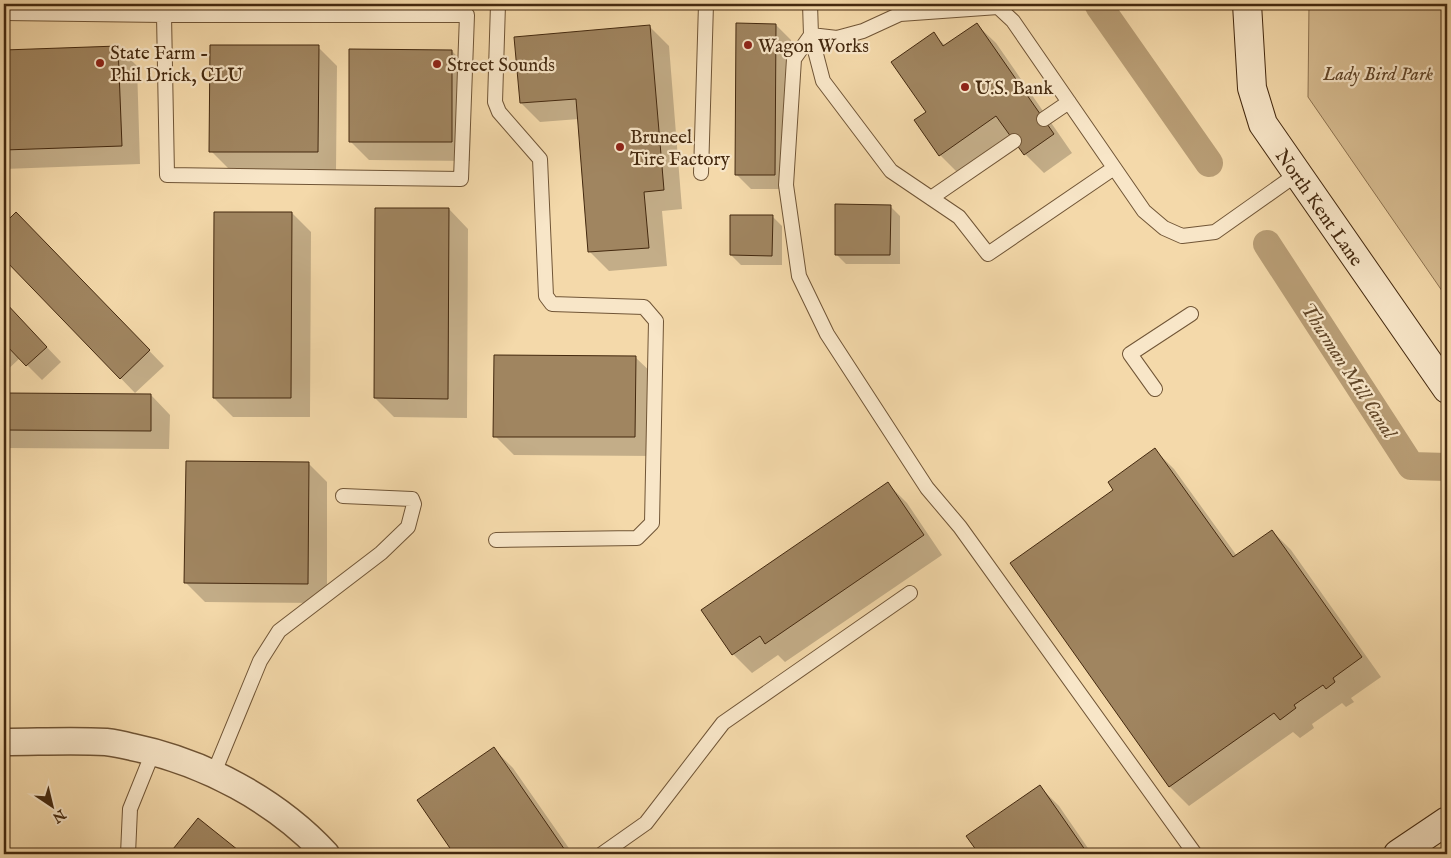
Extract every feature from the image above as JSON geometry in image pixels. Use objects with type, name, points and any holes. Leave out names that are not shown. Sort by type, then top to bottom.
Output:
[{"type":"street","name":"North Kent Lane","points":[[1247,4],[1252,88],[1262,124],[1447,389]]},
{"type":"street","points":[[4,742],[108,742],[153,752],[198,768],[243,790],[281,814],[326,854]]},
{"type":"street","points":[[1398,854],[1447,821]]},
{"type":"lane","points":[[496,540],[637,538],[652,523],[656,321],[644,307],[552,304],[546,296],[540,159],[499,112],[495,102],[498,4]]},
{"type":"lane","points":[[701,173],[706,4]]},
{"type":"lane","points":[[810,4],[811,36],[823,81],[891,171],[959,217],[988,254],[1114,168]]},
{"type":"lane","points":[[811,36],[837,38],[863,31],[900,14],[998,7],[1013,22],[1144,211],[1164,228],[1182,236],[1214,232],[1297,174]]},
{"type":"lane","points":[[4,12],[164,9],[467,15],[461,179],[167,175],[164,9]]},
{"type":"lane","points":[[811,36],[794,60],[786,185],[799,276],[827,334],[927,488],[960,527],[1195,854]]},
{"type":"lane","points":[[1044,119],[1069,102]]},
{"type":"lane","points":[[931,198],[1014,141]]},
{"type":"lane","points":[[1155,389],[1130,354],[1191,314]]},
{"type":"lane","points":[[213,775],[260,661],[279,630],[381,553],[408,527],[414,504],[412,499],[343,496]]},
{"type":"lane","points":[[602,854],[646,823],[723,723],[910,593]]},
{"type":"lane","points":[[128,854],[130,810],[153,752]]},
{"type":"green space","name":"Lady Bird Park","points":[[1309,4],[1447,4],[1447,298],[1308,97]]},
{"type":"building","points":[[736,23],[776,24],[775,175],[735,175]]},
{"type":"building","name":"U.S. Bank","points":[[977,23],[1054,134],[1024,155],[996,116],[939,156],[914,120],[926,112],[891,62],[934,32],[943,46]]},
{"type":"building","name":"Bruneel Tire Factory","points":[[650,25],[664,190],[644,192],[649,248],[588,252],[576,99],[520,103],[514,37]]},
{"type":"building","points":[[210,45],[319,45],[318,152],[209,152]]},
{"type":"building","points":[[118,46],[122,146],[4,150],[4,50]]},
{"type":"building","points":[[349,49],[452,50],[452,142],[349,142]]},
{"type":"building","points":[[835,204],[891,205],[890,255],[835,255]]},
{"type":"building","points":[[375,208],[449,208],[448,399],[374,398]]},
{"type":"building","points":[[16,212],[150,350],[120,379],[4,259],[4,224]]},
{"type":"building","points":[[214,212],[292,212],[291,398],[213,398]]},
{"type":"building","points":[[730,215],[773,215],[772,256],[730,255]]},
{"type":"building","points":[[4,301],[47,347],[26,366],[4,345]]},
{"type":"building","points":[[494,355],[636,356],[635,437],[493,437]]},
{"type":"building","points":[[4,393],[151,394],[151,431],[4,430]]},
{"type":"building","points":[[1155,448],[1233,557],[1272,530],[1362,657],[1333,678],[1335,682],[1326,689],[1323,685],[1294,705],[1296,708],[1280,720],[1274,713],[1169,787],[1010,563],[1113,490],[1108,482]]},
{"type":"building","points":[[186,461],[309,462],[308,584],[184,583]]},
{"type":"building","points":[[888,482],[924,535],[765,644],[760,636],[732,655],[701,610]]},
{"type":"building","points":[[494,747],[566,854],[454,854],[417,800]]},
{"type":"building","points":[[1040,785],[1088,854],[979,854],[966,836]]},
{"type":"building","points":[[198,818],[243,854],[169,854]]},
{"type":"waterway","name":"Thurman Mill Canal","points":[[1099,6],[1209,163]]},
{"type":"waterway","name":"Thurman Mill Canal","points":[[1267,244],[1411,466],[1447,467]]},
{"type":"place","name":"Wagon Works","points":[[748,45]]},
{"type":"place","name":"State Farm - Phil Drick, CLU","points":[[100,63]]},
{"type":"place","name":"Street Sounds","points":[[437,64]]},
{"type":"place","name":"U.S. Bank","points":[[965,87]]},
{"type":"place","name":"Bruneel Tire Factory","points":[[620,147]]}]
